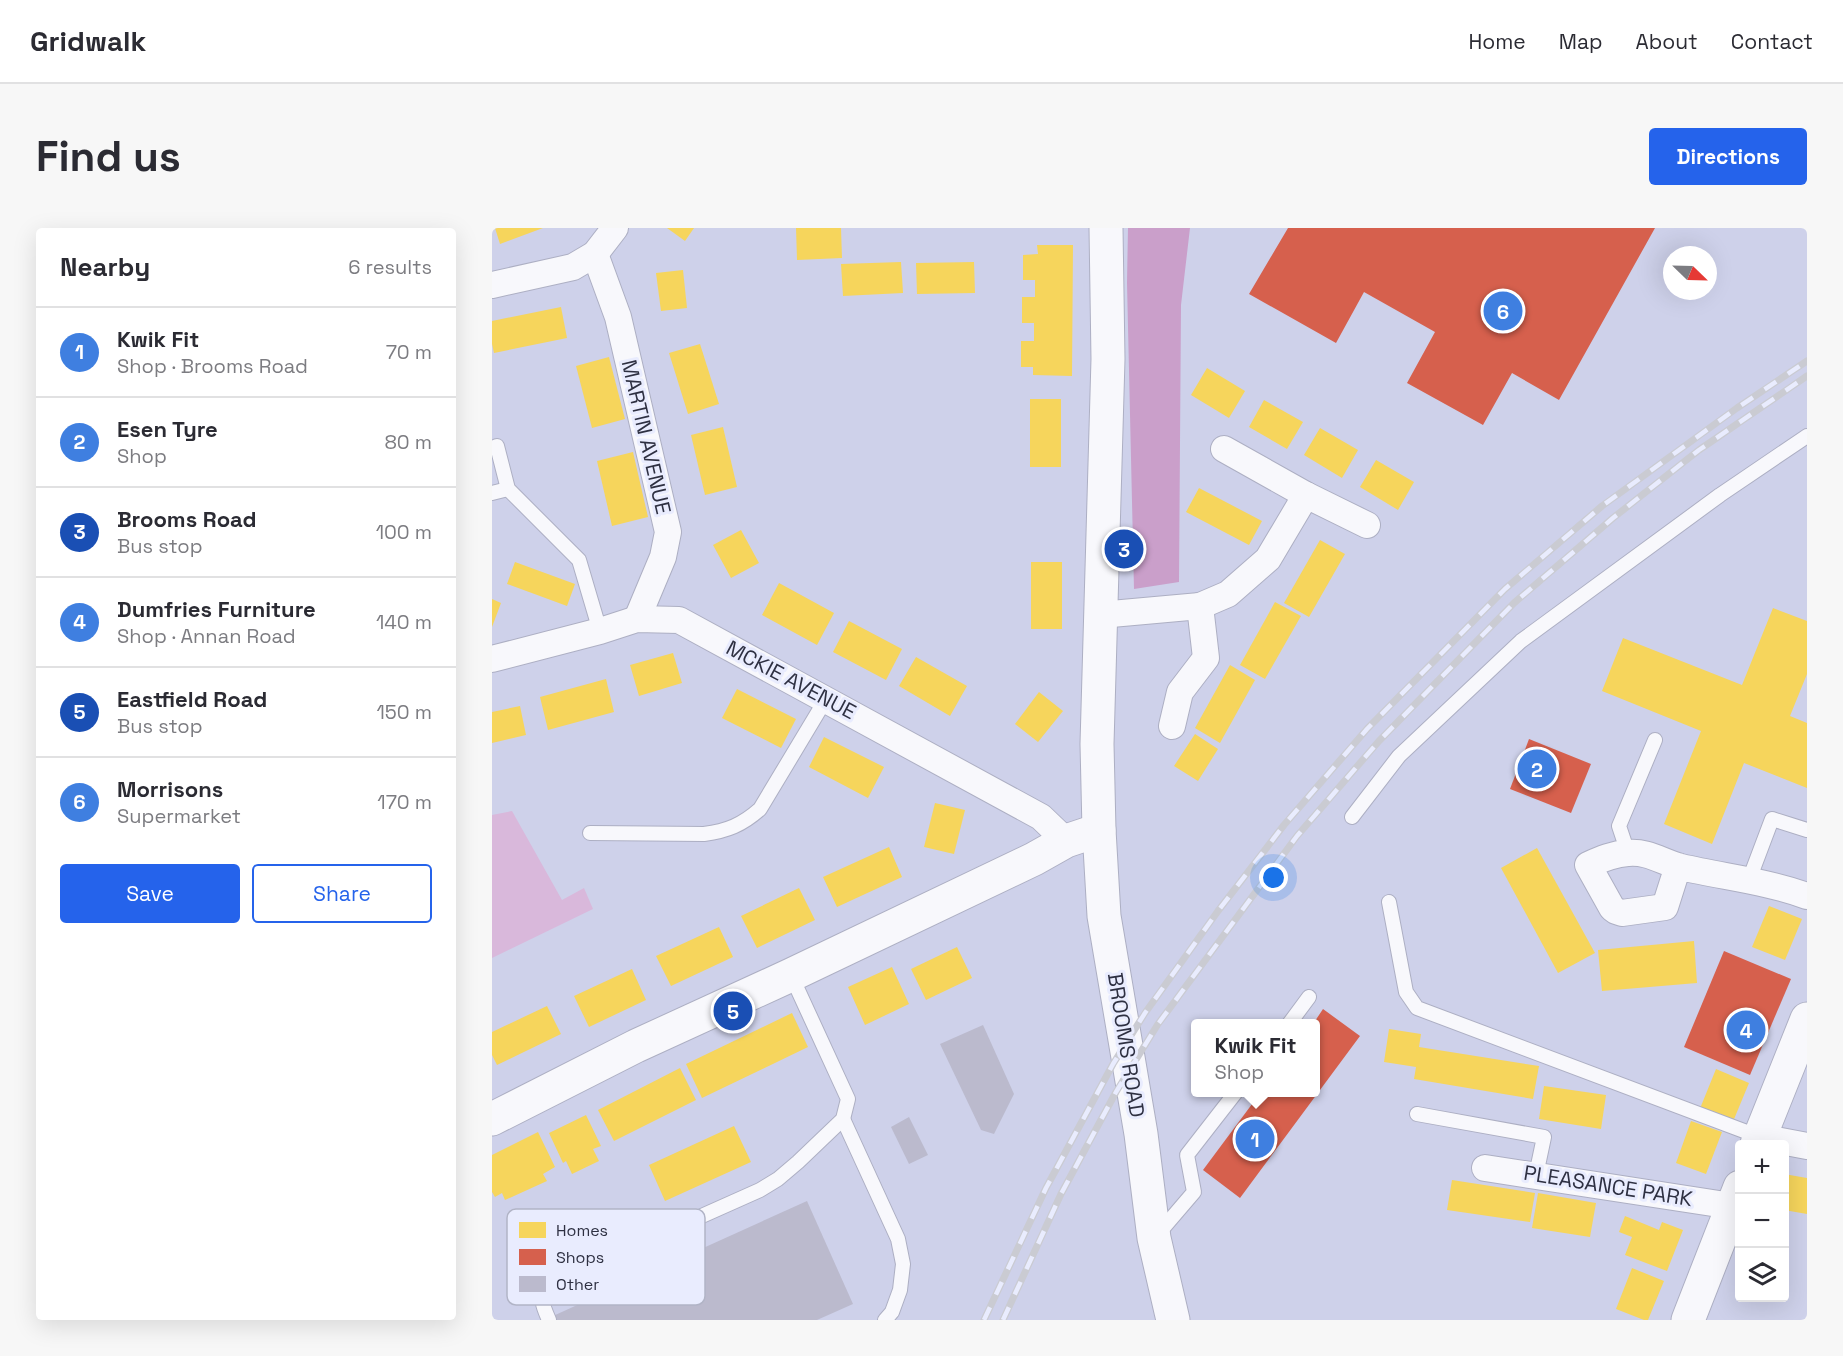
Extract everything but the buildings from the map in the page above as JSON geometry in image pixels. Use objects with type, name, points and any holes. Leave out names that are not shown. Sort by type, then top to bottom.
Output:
[{"type":"main road","name":"BROOMS ROAD","points":[[1106,228],[1108,359],[1097,744],[1104,916],[1141,1134],[1154,1238],[1173,1320]]},
{"type":"main road","points":[[492,1119],[636,1046],[791,975],[1034,859],[1066,841],[1099,830]]},
{"type":"main road","points":[[1759,1140],[1807,1019]]},
{"type":"main road","points":[[1688,1320],[1735,1199]]},
{"type":"street","points":[[492,285],[573,267],[595,254],[615,228]]},
{"type":"street","name":"MARTIN AVENUE","points":[[595,254],[618,317],[668,532],[663,557],[637,619]]},
{"type":"street","points":[[1224,449],[1306,495],[1367,525]]},
{"type":"street","points":[[1100,615],[1200,606],[1228,594],[1268,559],[1306,495]]},
{"type":"street","points":[[1173,726],[1180,692],[1206,658],[1200,606]]},
{"type":"street","name":"MCKIE AVENUE","points":[[492,659],[637,619],[679,620],[1041,817],[1066,841]]},
{"type":"street","points":[[1678,866],[1665,907],[1622,913],[1612,908],[1588,865],[1606,856],[1628,852],[1644,853],[1678,866],[1785,888],[1807,896]]},
{"type":"street","points":[[1789,1144],[1807,1146]]},
{"type":"street","name":"PLEASANCE PARK","points":[[1485,1167],[1536,1175],[1735,1196]]},
{"type":"lane","points":[[1352,818],[1399,756],[1521,641],[1720,495],[1807,436]]},
{"type":"lane","points":[[492,448],[497,446],[508,489],[579,560],[600,631]]},
{"type":"lane","points":[[492,493],[508,489]]},
{"type":"lane","points":[[590,832],[704,834],[719,832],[746,822],[760,810],[826,699]]},
{"type":"lane","points":[[1628,852],[1619,826],[1655,740]]},
{"type":"lane","points":[[1749,880],[1772,819],[1807,830]]},
{"type":"lane","points":[[1389,902],[1406,992],[1417,1008],[1756,1140]]},
{"type":"lane","points":[[705,1215],[760,1190],[778,1179],[843,1119],[848,1099],[791,975]]},
{"type":"lane","points":[[1292,1019],[1310,998]]},
{"type":"lane","points":[[1154,1238],[1194,1192],[1188,1155],[1232,1097]]},
{"type":"lane","points":[[1417,1114],[1544,1137],[1536,1175]]},
{"type":"lane","points":[[843,1119],[898,1239],[903,1264],[900,1290],[892,1311],[885,1320]]},
{"type":"lane","points":[[543,1305],[549,1320]]},
{"type":"shaded area","points":[[1128,228],[1190,228],[1181,305],[1179,582],[1134,589],[1127,283]]},
{"type":"shaded area","points":[[512,811],[562,900],[584,888],[593,909],[492,958],[492,815]]},
{"type":"railway","points":[[984,1320],[1046,1188],[1113,1064],[1145,1013],[1218,911],[1284,825],[1367,729],[1505,589],[1602,506],[1737,408],[1807,361]]},
{"type":"railway","points":[[1003,1320],[1061,1194],[1116,1092],[1158,1024],[1297,836],[1379,741],[1514,603],[1613,518],[1699,450],[1807,376]]},
{"type":"place","name":"Morrisons","points":[[1503,311]]},
{"type":"place","name":"Brooms Road","points":[[1124,549]]},
{"type":"place","name":"Esen Tyre","points":[[1537,769]]},
{"type":"place","name":"Eastfield Road","points":[[733,1011]]},
{"type":"place","name":"Dumfries Furniture","points":[[1746,1030]]},
{"type":"place","name":"Kwik Fit","points":[[1255,1139]]}]
